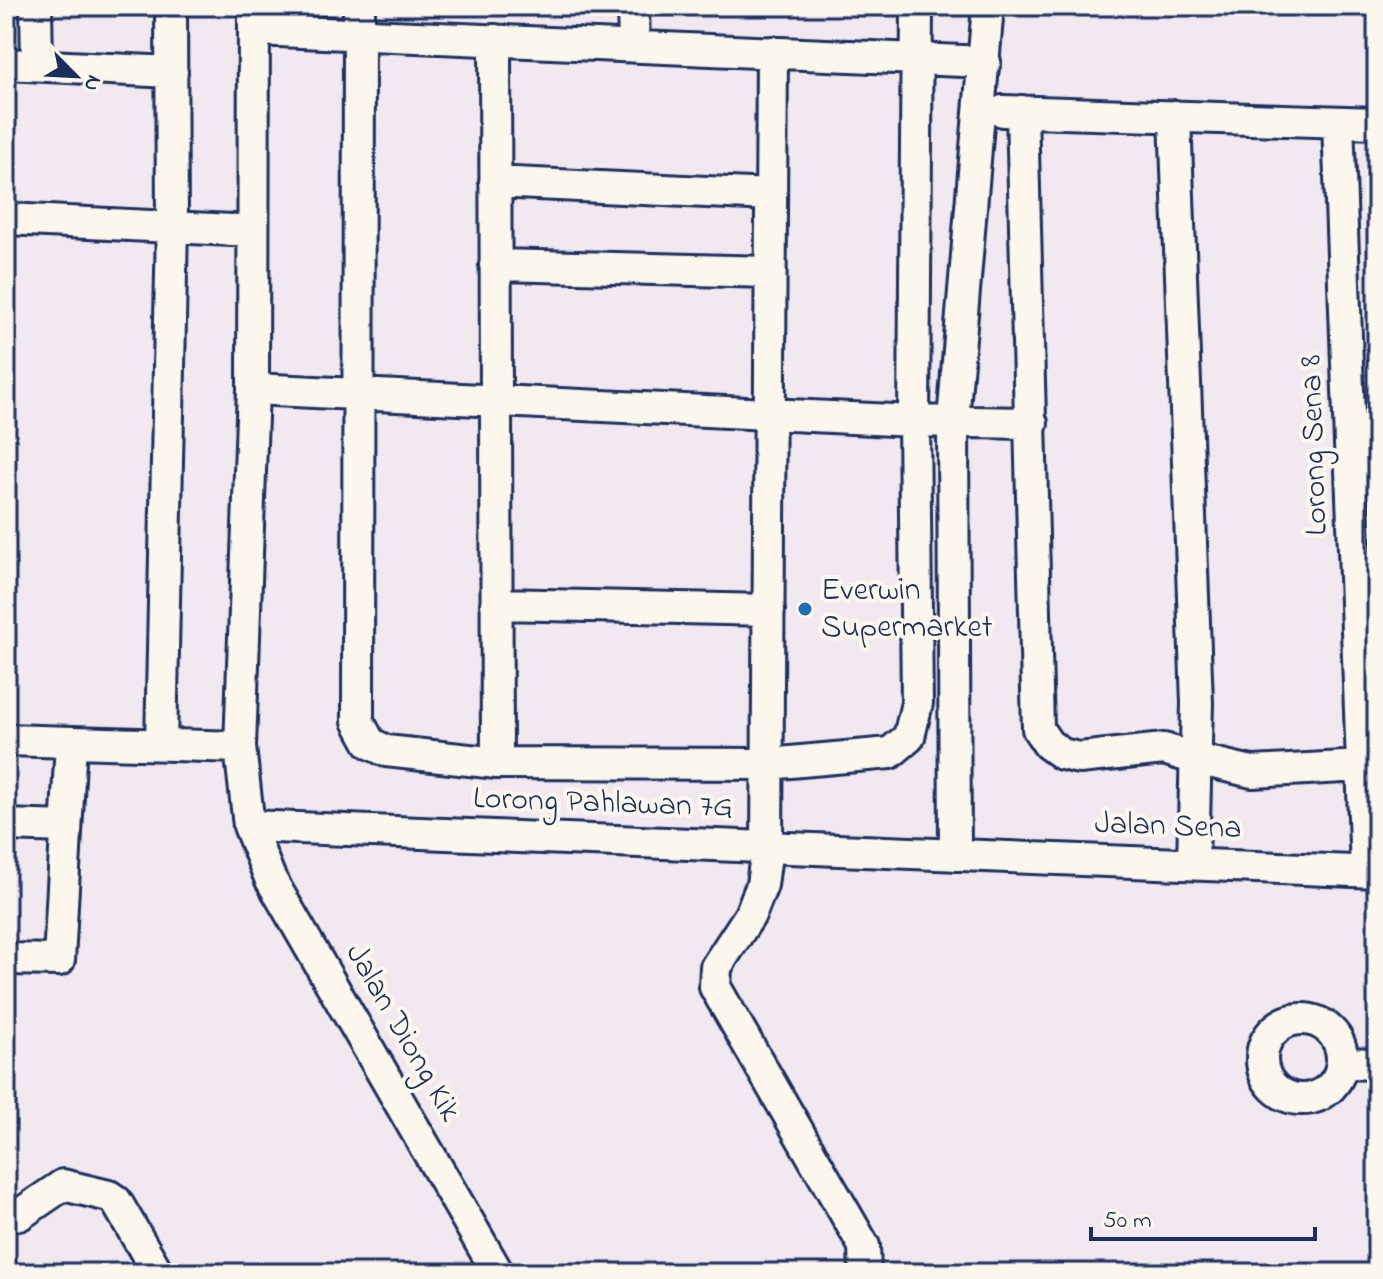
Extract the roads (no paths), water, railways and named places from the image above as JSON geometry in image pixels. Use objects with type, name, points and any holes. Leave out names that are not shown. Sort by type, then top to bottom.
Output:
[{"type":"street","points":[[36,6],[37,65]]},
{"type":"street","points":[[161,744],[172,226],[171,6]]},
{"type":"street","points":[[633,6],[634,46]]},
{"type":"street","points":[[360,20],[358,721],[370,743],[386,751],[497,763],[768,764],[890,753],[909,737],[917,703],[914,421],[917,6]]},
{"type":"street","points":[[955,855],[953,421],[988,6]]},
{"type":"street","points":[[255,18],[360,20],[495,40],[985,62]]},
{"type":"street","name":"Jalan Diong Kik","points":[[255,18],[253,389],[240,747],[249,826],[270,878],[498,1273]]},
{"type":"street","points":[[495,40],[497,763]]},
{"type":"street","points":[[772,52],[767,847],[758,895],[750,915],[716,967],[715,987],[864,1246],[865,1273]]},
{"type":"street","points":[[6,64],[172,72]]},
{"type":"street","points":[[980,111],[1377,123]]},
{"type":"street","points":[[1022,111],[1038,729],[1048,744],[1062,754],[1079,758],[1164,749],[1252,772],[1370,766]]},
{"type":"street","points":[[1175,116],[1197,703],[1193,864]]},
{"type":"street","name":"Lorong Sena 8","points":[[1338,122],[1370,766],[1372,871]]},
{"type":"street","points":[[495,182],[771,195]]},
{"type":"street","points":[[6,219],[253,231]]},
{"type":"street","points":[[495,265],[770,272]]},
{"type":"street","points":[[253,389],[914,421],[1032,423]]},
{"type":"street","points":[[496,604],[769,610]]},
{"type":"street","points":[[6,740],[240,747]]},
{"type":"street","points":[[6,959],[59,960],[71,742]]},
{"type":"street","points":[[6,825],[66,827]]},
{"type":"street","name":"Lorong Pahlawan 7G","points":[[249,826],[955,855]]},
{"type":"street","name":"Jalan Sena","points":[[955,855],[1372,871]]},
{"type":"street","points":[[1342,1063],[1377,1064]]},
{"type":"street","points":[[19,1215],[63,1185],[109,1196],[116,1201],[158,1273]]},
{"type":"place","name":"Everwin Supermarket","points":[[805,609]]}]
